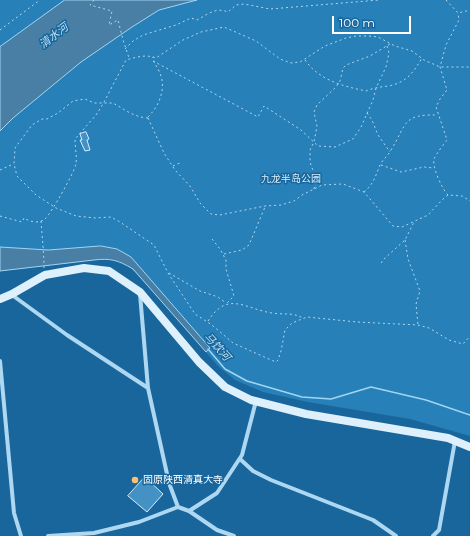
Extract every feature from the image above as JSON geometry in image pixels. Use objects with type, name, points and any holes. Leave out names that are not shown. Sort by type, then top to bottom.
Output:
[{"type":"street","points":[[0,299],[45,276],[84,268],[109,271],[140,292],[199,362],[225,387],[251,400],[306,414],[448,438],[470,447]]},
{"type":"street","points":[[140,292],[148,388],[169,483],[178,507]]},
{"type":"street","points":[[12,294],[67,335],[148,388]]},
{"type":"street","points":[[0,361],[14,513],[21,536]]},
{"type":"street","points":[[189,511],[217,493],[240,459],[256,401]]},
{"type":"street","points":[[433,536],[439,530],[455,441]]},
{"type":"street","points":[[240,459],[253,471],[271,480],[372,520],[396,536]]},
{"type":"street","points":[[48,536],[94,533],[139,522],[178,507],[189,511],[217,530],[234,536]]},
{"type":"path","points":[[0,30],[40,0]]},
{"type":"path","points":[[94,0],[90,5],[112,11],[109,25],[118,20],[125,49],[130,59]]},
{"type":"path","points":[[125,49],[143,35],[191,18],[197,20],[214,10],[222,9],[228,12],[236,5],[244,4],[270,9],[379,0]]},
{"type":"path","points":[[446,0],[458,13],[459,20],[446,45],[440,66],[447,90],[436,107],[447,140],[434,159],[435,168],[444,191],[448,195],[462,196],[470,201]]},
{"type":"path","points":[[458,13],[470,10]]},
{"type":"path","points":[[0,216],[22,222],[24,218],[32,222],[41,221],[44,219],[63,192],[76,165],[75,139],[104,104],[126,60],[138,56],[149,55],[156,58],[183,40],[201,32],[224,27],[256,41],[280,60],[291,63],[305,60],[325,46],[356,36],[378,37],[412,51],[433,64],[440,66],[470,67]]},
{"type":"path","points":[[314,189],[316,179],[310,162],[310,150],[314,142],[317,126],[314,112],[317,105],[338,84],[343,68],[346,65],[370,56],[390,43]]},
{"type":"path","points":[[153,61],[258,117],[264,106],[301,130],[318,146],[335,147],[353,139],[361,127],[386,67],[389,53],[387,46]]},
{"type":"path","points":[[148,118],[154,112],[163,92],[163,83],[160,72],[153,61],[153,57]]},
{"type":"path","points":[[305,60],[311,69],[322,77],[338,84],[366,91],[390,86],[412,74],[422,58]]},
{"type":"path","points":[[148,118],[130,113],[113,103],[94,103],[79,99],[73,101],[58,113],[47,119],[42,119],[32,125],[15,148],[14,164],[18,176],[36,196],[53,206],[76,216],[111,218],[120,222],[154,245],[168,273],[195,314],[233,343],[276,362],[281,351],[285,330],[292,323],[307,317],[349,322],[418,325],[429,328],[459,344],[470,342]]},
{"type":"path","points":[[367,113],[372,120],[378,135],[390,152]]},
{"type":"path","points":[[364,192],[370,187],[382,160],[390,152],[405,123],[409,119],[423,114],[438,115]]},
{"type":"path","points":[[148,118],[164,154],[190,186],[200,203],[211,214],[220,216],[265,206],[281,205],[294,201],[302,195],[322,185],[343,184],[364,192],[393,226],[402,227],[428,215],[448,195]]},
{"type":"path","points":[[173,166],[182,162]]},
{"type":"path","points":[[0,170],[14,164]]},
{"type":"path","points":[[380,165],[401,172],[424,167],[435,168]]},
{"type":"path","points":[[223,255],[242,250],[249,245],[265,206]]},
{"type":"path","points":[[41,221],[41,234],[44,241],[44,268]]},
{"type":"path","points":[[381,263],[405,240],[414,221]]},
{"type":"path","points":[[212,239],[226,260],[226,269],[234,296],[227,304]]},
{"type":"path","points":[[405,240],[408,259],[420,291],[416,304],[418,325]]},
{"type":"path","points":[[168,273],[200,291],[218,297],[227,304]]},
{"type":"path","points":[[207,322],[219,307],[233,303],[272,313],[296,314],[304,318]]},
{"type":"path","points":[[466,342],[470,336]]},
{"type":"green space","name":"九龙半岛公园","points":[[0,0],[470,0],[470,436],[410,419],[308,402],[263,392],[235,380],[218,366],[125,262],[111,258],[0,271]]},
{"type":"water","name":"清水河","points":[[65,0],[197,0],[159,10],[132,27],[81,62],[13,118],[0,131],[0,47]]},
{"type":"water","points":[[101,246],[117,249],[131,257],[210,348],[206,352],[133,269],[118,262],[100,259],[0,271],[0,247],[48,250]]},
{"type":"building","points":[[86,132],[89,139],[87,140],[90,150],[85,151],[80,140],[82,140],[80,134]]},
{"type":"building","points":[[145,477],[163,494],[147,512],[128,496]]},
{"type":"waterway","name":"马饮河","points":[[208,349],[225,369],[247,381],[302,397],[331,399],[371,387],[426,400],[470,415]]},
{"type":"place","name":"固原陕西清真大寺","points":[[135,480]]}]
